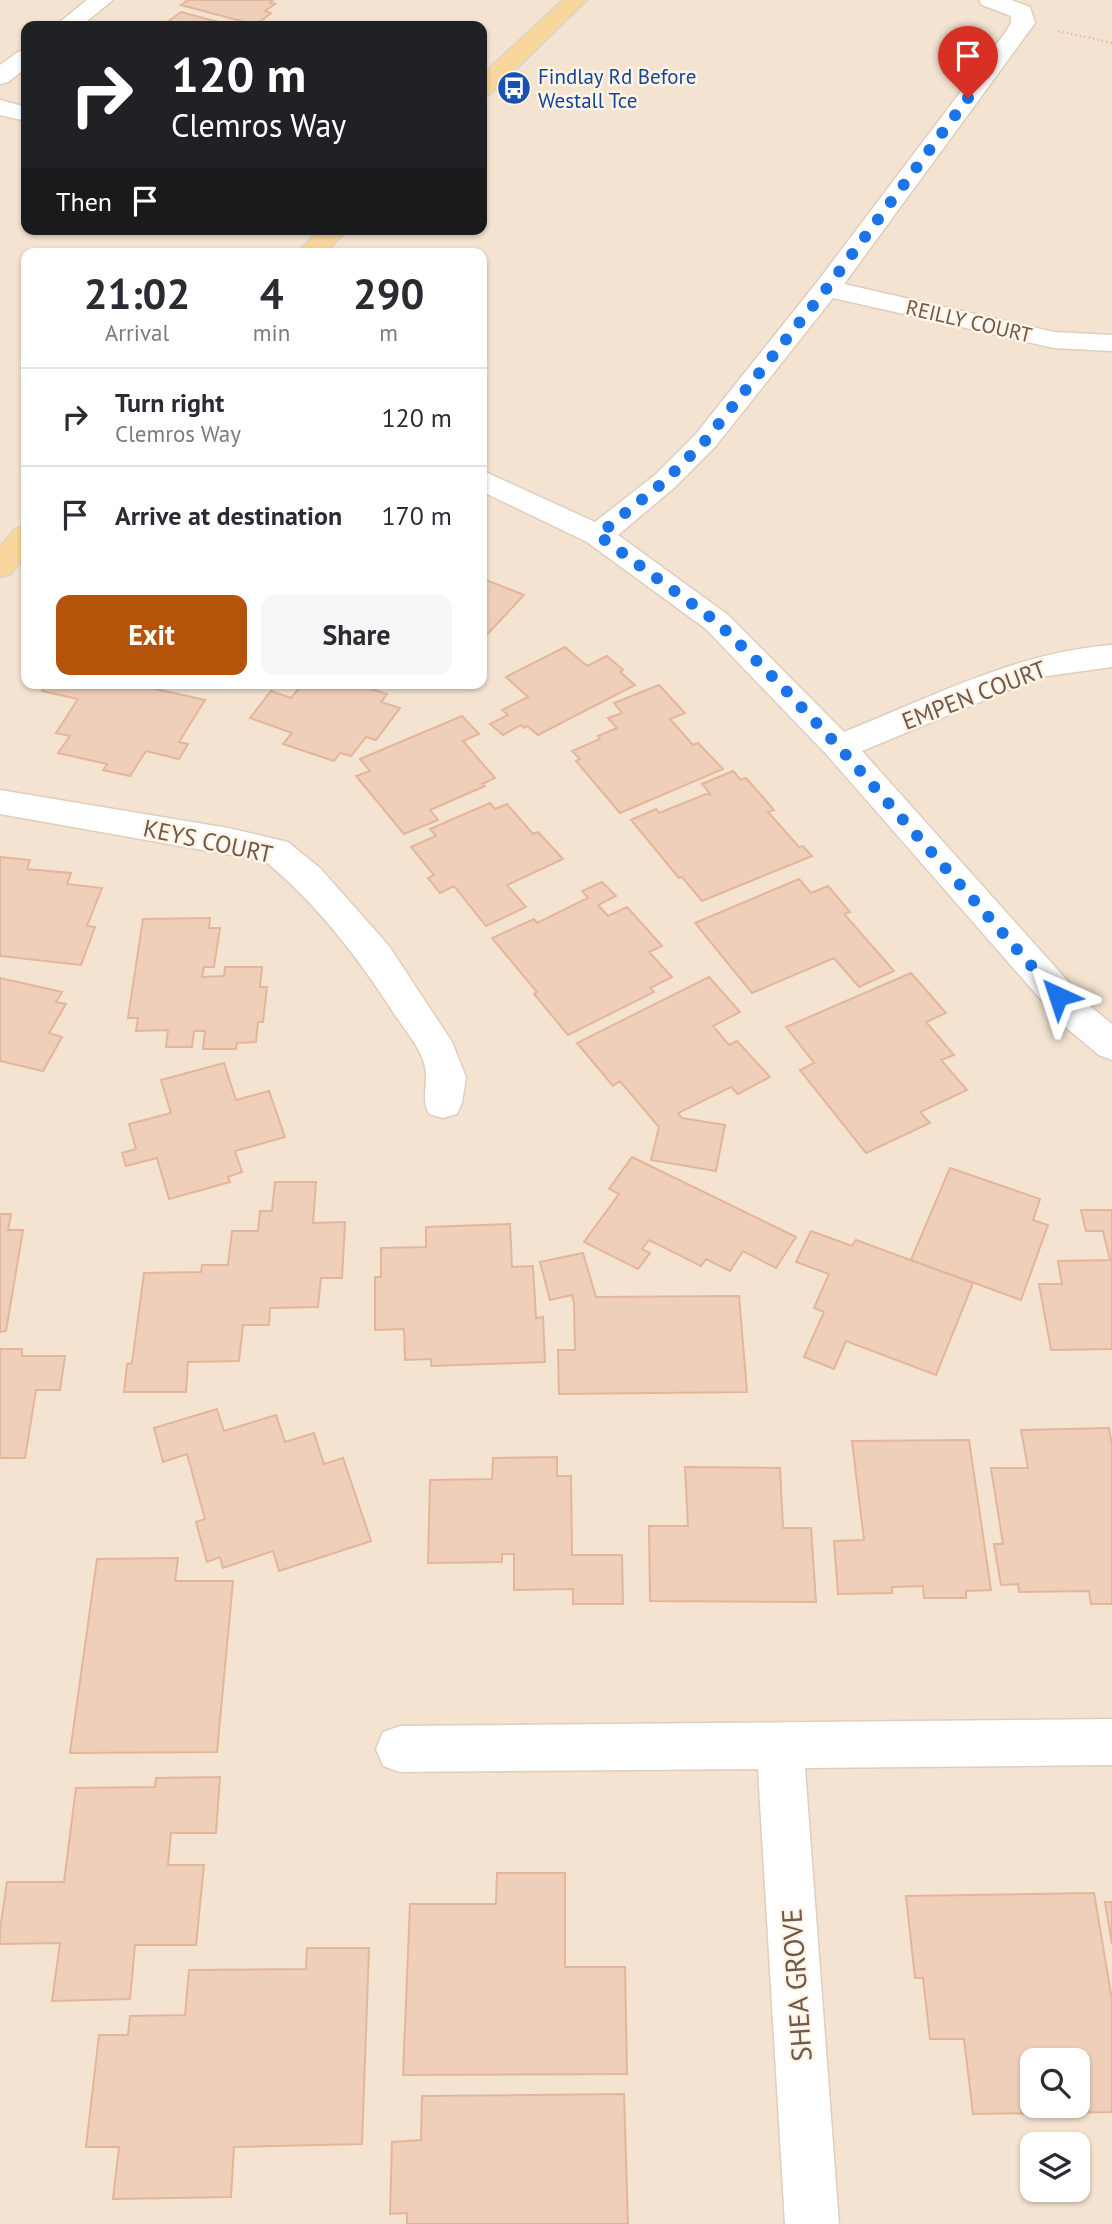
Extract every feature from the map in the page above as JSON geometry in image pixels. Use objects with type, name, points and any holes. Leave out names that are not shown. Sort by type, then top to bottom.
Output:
[{"type":"main road","points":[[487,83],[576,0]]},
{"type":"main road","points":[[315,248],[329,235]]},
{"type":"main road","points":[[0,567],[21,542]]},
{"type":"street","points":[[73,21],[102,0]]},
{"type":"street","points":[[598,535],[665,481],[705,441],[827,288],[1023,23],[1022,12],[990,0]]},
{"type":"street","points":[[0,77],[21,61]]},
{"type":"street","points":[[0,107],[21,113]]},
{"type":"street","name":"REILLY COURT","points":[[827,288],[1043,338],[1112,343]]},
{"type":"street","points":[[487,482],[598,535],[717,622],[839,747],[1077,1016],[1112,1045]]},
{"type":"street","name":"EMPEN COURT","points":[[839,747],[1033,668],[1085,657],[1112,656]]},
{"type":"street","name":"KEYS COURT","points":[[0,802],[228,840],[276,851],[308,877],[383,967],[439,1052],[447,1077],[443,1103]]},
{"type":"street","points":[[400,1749],[1112,1742]]},
{"type":"street","name":"SHEA GROVE","points":[[780,1746],[812,2224]]},
{"type":"path","points":[[1023,23],[1112,43]]},
{"type":"shaded area","points":[[0,0],[1112,0],[1112,2224],[0,2224]]},
{"type":"building","points":[[188,0],[273,0],[270,3],[275,4],[265,11],[271,13],[261,21],[241,21],[181,5]]},
{"type":"building","points":[[181,12],[214,21],[169,21]]},
{"type":"building","points":[[487,580],[524,595],[487,635]]},
{"type":"building","points":[[565,647],[587,666],[607,656],[635,685],[538,735],[527,726],[524,728],[521,725],[503,735],[490,724],[508,715],[502,710],[528,697],[506,677]]},
{"type":"building","points":[[659,685],[685,713],[670,719],[693,745],[698,743],[723,769],[620,813],[576,761],[580,759],[572,751],[617,728],[608,718],[622,713],[614,703]]},
{"type":"building","points":[[156,689],[205,700],[179,742],[188,744],[179,759],[146,751],[130,776],[103,770],[107,764],[58,753],[70,736],[56,733],[78,699],[42,691]]},
{"type":"building","points":[[298,689],[372,689],[387,694],[381,702],[400,708],[376,740],[366,737],[351,756],[340,753],[334,761],[283,744],[292,733],[250,718],[271,691],[291,698]]},
{"type":"building","points":[[462,716],[479,734],[463,741],[495,778],[482,784],[485,786],[430,810],[438,820],[404,834],[356,776],[370,771],[360,759]]},
{"type":"building","points":[[733,771],[741,780],[746,778],[774,810],[768,812],[799,847],[803,846],[812,856],[702,901],[682,877],[679,878],[631,820],[656,809],[659,813],[706,794],[711,795],[702,784]]},
{"type":"building","points":[[490,803],[495,809],[507,804],[533,834],[538,832],[563,859],[507,885],[526,907],[486,926],[454,886],[440,893],[428,878],[434,875],[411,847],[436,836],[430,829]]},
{"type":"building","points":[[0,857],[30,860],[27,869],[71,873],[67,884],[102,888],[87,926],[95,927],[81,965],[0,956]]},
{"type":"building","points":[[799,879],[811,893],[828,886],[850,912],[844,914],[894,971],[859,987],[834,958],[752,993],[695,923]]},
{"type":"building","points":[[602,882],[616,896],[598,905],[608,916],[627,907],[662,946],[649,952],[672,977],[650,988],[654,992],[568,1035],[534,994],[537,992],[492,938],[534,919],[537,923],[588,898],[582,891]]},
{"type":"building","points":[[210,918],[209,928],[220,928],[214,967],[204,967],[202,977],[224,976],[225,967],[262,967],[260,987],[267,987],[263,1022],[258,1022],[256,1042],[237,1043],[236,1049],[203,1049],[205,1031],[194,1031],[192,1047],[166,1047],[168,1030],[136,1031],[138,1018],[128,1018],[143,919]]},
{"type":"building","points":[[911,973],[946,1013],[926,1022],[954,1055],[941,1060],[967,1090],[920,1112],[930,1123],[866,1153],[800,1070],[814,1063],[786,1027]]},
{"type":"building","points":[[709,977],[740,1012],[713,1026],[729,1045],[737,1041],[770,1077],[738,1094],[731,1087],[678,1113],[682,1118],[725,1125],[716,1171],[651,1160],[659,1127],[620,1081],[613,1086],[577,1043]]},
{"type":"building","points":[[0,978],[62,992],[56,1002],[66,1004],[49,1033],[62,1037],[43,1071],[0,1061]]},
{"type":"building","points":[[224,1063],[236,1100],[269,1091],[285,1137],[235,1151],[242,1172],[228,1177],[230,1182],[169,1199],[157,1158],[126,1166],[122,1153],[136,1149],[129,1124],[171,1113],[161,1080]]},
{"type":"building","points":[[632,1157],[796,1237],[776,1268],[743,1251],[730,1271],[706,1259],[701,1266],[649,1240],[642,1249],[650,1253],[638,1269],[584,1242],[619,1194],[609,1189]]},
{"type":"building","points":[[950,1168],[1040,1199],[1033,1220],[1048,1225],[1021,1300],[911,1260]]},
{"type":"building","points":[[275,1182],[316,1182],[313,1223],[345,1222],[342,1278],[321,1278],[318,1307],[270,1308],[269,1325],[243,1325],[239,1361],[188,1362],[186,1392],[124,1392],[127,1364],[132,1363],[144,1273],[201,1272],[202,1265],[228,1265],[232,1231],[258,1231],[260,1211],[272,1211]]},
{"type":"building","points":[[1081,1210],[1112,1210],[1112,1349],[1051,1350],[1039,1284],[1062,1284],[1058,1261],[1110,1260],[1103,1231],[1086,1231]]},
{"type":"building","points":[[0,1214],[11,1214],[8,1230],[23,1230],[6,1331],[0,1332]]},
{"type":"building","points":[[510,1224],[512,1267],[533,1266],[536,1318],[543,1317],[545,1362],[431,1366],[431,1359],[405,1360],[404,1329],[375,1330],[375,1277],[381,1277],[381,1248],[426,1247],[426,1227]]},
{"type":"building","points":[[811,1231],[852,1246],[856,1240],[973,1283],[936,1375],[846,1341],[834,1369],[804,1357],[824,1312],[814,1308],[829,1274],[796,1262]]},
{"type":"building","points":[[583,1253],[596,1297],[739,1296],[747,1392],[559,1394],[558,1350],[575,1350],[574,1303],[572,1295],[550,1300],[540,1262]]},
{"type":"building","points":[[0,1349],[22,1349],[22,1356],[65,1356],[60,1390],[36,1390],[25,1458],[0,1458]]},
{"type":"building","points":[[217,1409],[224,1431],[276,1415],[285,1442],[314,1433],[324,1464],[343,1458],[371,1541],[279,1571],[273,1551],[223,1568],[220,1557],[207,1562],[196,1522],[205,1519],[187,1454],[163,1462],[154,1428]]},
{"type":"building","points":[[1109,1428],[1112,1445],[1112,1604],[1091,1604],[1089,1591],[1019,1592],[1018,1584],[1001,1585],[994,1544],[1003,1544],[991,1468],[1028,1468],[1021,1430]]},
{"type":"building","points":[[969,1440],[991,1590],[966,1591],[966,1598],[924,1598],[923,1586],[892,1587],[892,1593],[838,1594],[834,1541],[864,1540],[852,1441]]},
{"type":"building","points":[[557,1457],[557,1476],[571,1476],[572,1555],[622,1555],[623,1604],[573,1604],[573,1589],[514,1590],[514,1554],[502,1554],[502,1562],[428,1563],[430,1480],[492,1479],[493,1458]]},
{"type":"building","points":[[685,1467],[780,1468],[783,1528],[811,1528],[816,1602],[650,1601],[649,1526],[688,1526]]},
{"type":"building","points":[[178,1558],[175,1581],[233,1581],[217,1752],[70,1753],[97,1559]]},
{"type":"building","points":[[220,1777],[216,1833],[171,1833],[168,1865],[204,1865],[196,1945],[135,1945],[130,1999],[52,2001],[60,1943],[0,1944],[0,1930],[7,1882],[64,1882],[76,1788],[155,1787],[156,1778]]},
{"type":"building","points":[[497,1873],[565,1873],[565,1967],[625,1967],[627,2074],[403,2075],[410,1904],[496,1904]]},
{"type":"building","points":[[1094,1893],[1112,2000],[1112,2112],[1090,2112],[1090,2048],[1020,2048],[1020,2113],[973,2114],[964,2039],[930,2039],[923,1978],[915,1978],[906,1896]]},
{"type":"building","points":[[1105,1902],[1112,1902],[1112,1944]]},
{"type":"building","points":[[307,1948],[369,1948],[362,2144],[234,2147],[231,2197],[113,2199],[119,2147],[86,2147],[99,2035],[128,2035],[130,2016],[185,2015],[189,1970],[306,1969]]},
{"type":"building","points":[[624,2094],[628,2224],[407,2224],[407,2213],[390,2214],[392,2142],[421,2140],[422,2096]]},
{"type":"place","name":"Findlay Rd Before Westall Tce","points":[[514,88]]},
{"type":"route","points":[[968,98],[827,288],[705,441],[665,481],[598,535],[717,622],[777,681],[839,747],[1058,996]]}]
